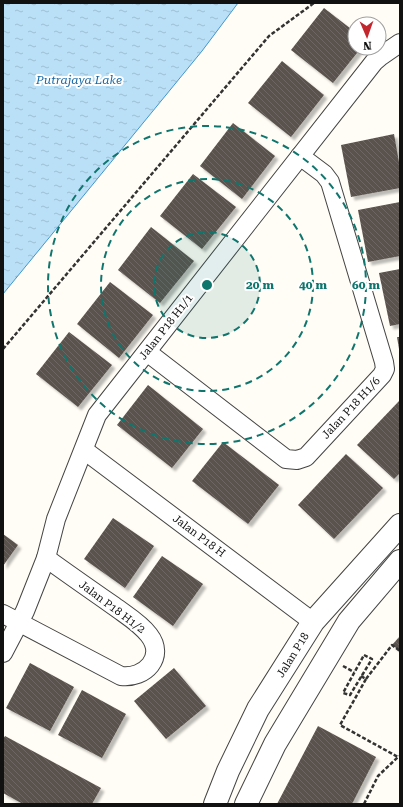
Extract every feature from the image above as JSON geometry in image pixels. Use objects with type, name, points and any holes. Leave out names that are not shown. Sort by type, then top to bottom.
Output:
[{"type":"street","name":"Jalan P18 H1/1","points":[[3,653],[20,623],[46,558],[56,519],[97,415],[374,62],[400,43]]},
{"type":"street","name":"Jalan P18 H1/6","points":[[147,352],[286,459],[298,460],[306,457],[382,375],[385,369],[384,362],[330,182],[324,174],[300,156]]},
{"type":"street","name":"Jalan P18 H","points":[[84,450],[313,622]]},
{"type":"street","name":"Jalan P18","points":[[215,804],[228,771],[258,709],[313,622],[400,525]]},
{"type":"street","name":"Jalan P18 H1/2","points":[[3,614],[121,676],[130,677],[138,675],[151,665],[154,658],[155,649],[149,635],[135,621],[46,558]]},
{"type":"street","points":[[246,804],[275,744],[348,621],[400,561]]},
{"type":"path","points":[[3,349],[269,36],[314,3]]},
{"type":"path","points":[[364,804],[378,776],[399,757],[340,725],[366,679],[392,645],[400,651]]},
{"type":"path","points":[[364,655],[372,659],[361,676],[350,695],[343,693],[364,655]]},
{"type":"path","points":[[361,676],[366,679]]},
{"type":"water","name":"Putrajaya Lake","points":[[3,3],[238,3],[202,51],[3,294]]},
{"type":"building","points":[[324,8],[347,26],[347,56],[355,56],[333,83],[291,50]]},
{"type":"building","points":[[282,61],[324,95],[291,137],[248,103]]},
{"type":"building","points":[[233,123],[275,156],[242,199],[200,166]]},
{"type":"building","points":[[394,134],[400,168],[400,188],[351,197],[341,145]]},
{"type":"building","points":[[193,174],[236,207],[202,249],[160,216]]},
{"type":"building","points":[[400,202],[400,256],[368,262],[358,210]]},
{"type":"building","points":[[151,227],[194,261],[160,303],[118,270]]},
{"type":"building","points":[[400,269],[400,324],[390,326],[379,273]]},
{"type":"building","points":[[110,282],[153,315],[119,358],[77,324]]},
{"type":"building","points":[[69,332],[112,365],[78,407],[36,374]]},
{"type":"building","points":[[397,337],[400,337],[400,349],[399,349]]},
{"type":"building","points":[[148,385],[203,429],[172,468],[117,425]]},
{"type":"building","points":[[400,400],[400,473],[394,479],[357,445]]},
{"type":"building","points":[[223,442],[279,485],[248,524],[192,481]]},
{"type":"building","points":[[346,454],[383,488],[334,539],[298,505]]},
{"type":"building","points":[[113,518],[154,546],[125,588],[84,559]]},
{"type":"building","points":[[3,534],[18,545],[3,566]]},
{"type":"building","points":[[162,556],[203,584],[173,626],[133,597]]},
{"type":"building","points":[[400,636],[400,651],[392,645]]},
{"type":"building","points":[[30,663],[74,687],[50,731],[6,708]]},
{"type":"building","points":[[174,668],[206,706],[166,739],[134,701]]},
{"type":"building","points":[[82,690],[126,714],[102,758],[58,735]]},
{"type":"building","points":[[318,726],[376,757],[352,804],[277,804]]},
{"type":"building","points":[[5,736],[101,788],[92,804],[23,804],[3,793],[3,739]]}]
